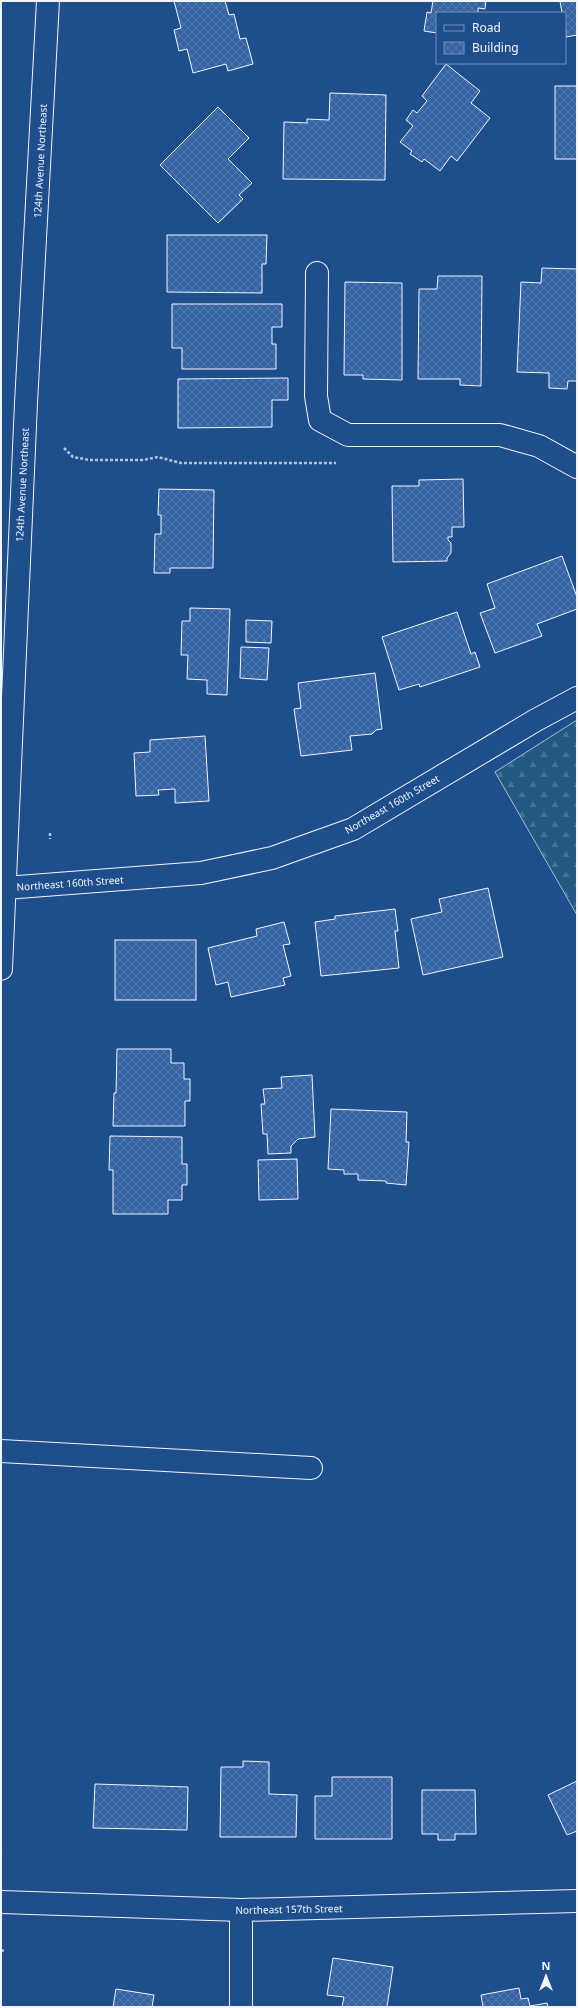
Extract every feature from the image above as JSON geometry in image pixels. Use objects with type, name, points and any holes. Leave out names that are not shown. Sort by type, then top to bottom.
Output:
[{"type":"street","name":"124th Avenue Northeast","points":[[1,969],[3,888],[26,403],[48,1]]},
{"type":"street","points":[[317,273],[316,396],[320,420],[348,435],[500,435],[539,446],[577,467]]},
{"type":"street","name":"Northeast 160th Street","points":[[3,888],[201,873],[272,858],[353,829],[536,720],[577,698]]},
{"type":"street","points":[[1,1451],[311,1468]]},
{"type":"street","name":"Northeast 157th Street","points":[[1,1902],[241,1910],[577,1901]]},
{"type":"street","points":[[241,1910],[241,2007]]},
{"type":"path","points":[[64,448],[73,457],[90,460],[143,460],[158,457],[181,463],[340,463]]},
{"type":"path","points":[[50,833],[50,839]]},
{"type":"green space","points":[[577,720],[577,915],[495,772]]},
{"type":"building","points":[[174,1],[225,1],[229,15],[234,14],[240,39],[246,38],[253,64],[228,71],[226,64],[193,73],[187,49],[179,51],[174,30],[181,28]]},
{"type":"building","points":[[433,1],[486,1],[485,9],[478,8],[478,12],[436,12],[436,33],[424,31],[427,12],[431,13]]},
{"type":"building","points":[[560,1],[577,1],[577,35],[566,37],[566,12],[562,12]]},
{"type":"building","points":[[446,64],[480,91],[471,103],[490,118],[457,161],[451,156],[440,171],[424,159],[422,162],[410,154],[412,151],[400,142],[413,126],[406,120],[413,110],[417,113],[427,101],[422,96]]},
{"type":"building","points":[[555,86],[577,86],[577,159],[555,159]]},
{"type":"building","points":[[330,93],[386,95],[385,180],[283,179],[284,122],[307,123],[307,119],[329,120]]},
{"type":"building","points":[[218,107],[249,138],[228,159],[252,183],[239,195],[243,199],[218,223],[160,165]]},
{"type":"building","points":[[167,235],[267,235],[266,264],[262,264],[262,293],[167,292]]},
{"type":"building","points":[[542,268],[577,269],[577,381],[568,381],[567,389],[549,388],[549,373],[517,372],[521,282],[541,283]]},
{"type":"building","points":[[438,276],[482,276],[481,386],[460,385],[460,379],[418,379],[419,289],[437,289]]},
{"type":"building","points":[[345,282],[402,283],[402,380],[363,379],[363,375],[344,375]]},
{"type":"building","points":[[172,304],[282,304],[282,327],[272,327],[272,344],[276,344],[276,369],[182,369],[182,348],[172,348]]},
{"type":"building","points":[[288,378],[288,400],[272,400],[272,427],[178,428],[178,379]]},
{"type":"building","points":[[463,479],[464,527],[452,527],[452,537],[448,537],[448,540],[451,543],[451,553],[447,558],[447,561],[393,562],[392,486],[419,486],[419,480]]},
{"type":"building","points":[[159,489],[214,490],[213,568],[170,568],[170,573],[154,573],[155,534],[161,534],[161,515],[158,515]]},
{"type":"building","points":[[562,556],[577,597],[577,609],[537,624],[542,636],[495,653],[480,613],[495,608],[487,584]]},
{"type":"building","points":[[190,608],[230,609],[227,695],[207,694],[207,680],[187,679],[188,655],[181,655],[182,621],[190,621]]},
{"type":"building","points":[[457,612],[471,654],[475,652],[480,667],[420,687],[419,684],[399,690],[382,637]]},
{"type":"building","points":[[246,620],[272,621],[271,643],[246,642]]},
{"type":"building","points":[[241,647],[269,648],[267,680],[240,678]]},
{"type":"building","points":[[375,673],[382,729],[376,730],[372,734],[350,736],[352,750],[301,756],[294,709],[301,708],[298,683]]},
{"type":"building","points":[[205,736],[209,801],[175,803],[175,789],[158,790],[159,795],[136,796],[134,753],[150,752],[150,740]]},
{"type":"building","points":[[488,888],[503,957],[423,975],[411,919],[442,912],[439,899]]},
{"type":"building","points":[[395,909],[398,931],[395,931],[399,968],[321,976],[315,922],[335,919],[335,916]]},
{"type":"building","points":[[284,922],[290,944],[283,945],[291,976],[283,978],[285,985],[231,997],[228,982],[216,985],[208,948],[257,936],[256,929]]},
{"type":"building","points":[[115,940],[196,940],[196,1000],[115,1000]]},
{"type":"building","points":[[117,1049],[171,1049],[171,1063],[184,1063],[184,1079],[190,1079],[190,1101],[185,1101],[185,1126],[113,1126],[114,1093],[116,1093]]},
{"type":"building","points":[[312,1075],[315,1137],[298,1139],[291,1146],[291,1153],[268,1154],[267,1134],[263,1134],[261,1104],[265,1104],[263,1089],[282,1088],[281,1077]]},
{"type":"building","points":[[331,1109],[407,1112],[406,1142],[409,1142],[406,1185],[386,1183],[386,1181],[358,1180],[358,1174],[344,1174],[344,1170],[328,1169]]},
{"type":"building","points":[[110,1136],[182,1137],[182,1164],[187,1164],[187,1185],[182,1185],[182,1200],[168,1200],[168,1214],[113,1214],[113,1170],[109,1170]]},
{"type":"building","points":[[297,1159],[298,1199],[259,1200],[258,1160]]},
{"type":"building","points":[[243,1761],[269,1762],[269,1794],[297,1795],[296,1837],[220,1837],[221,1767],[243,1767]]},
{"type":"building","points":[[332,1777],[392,1777],[392,1839],[315,1839],[315,1796],[332,1796]]},
{"type":"building","points":[[577,1781],[577,1831],[567,1835],[548,1795]]},
{"type":"building","points":[[95,1784],[188,1787],[187,1830],[93,1828]]},
{"type":"building","points":[[422,1790],[475,1790],[476,1834],[455,1834],[455,1840],[438,1840],[438,1834],[422,1834]]},
{"type":"building","points":[[333,1958],[393,1967],[387,2007],[342,2007],[344,1997],[327,1995]]},
{"type":"building","points":[[519,1988],[521,1999],[528,1998],[530,2006],[547,2003],[548,2007],[483,2007],[481,1995]]},
{"type":"building","points":[[116,1989],[154,1995],[152,2007],[113,2007]]}]
